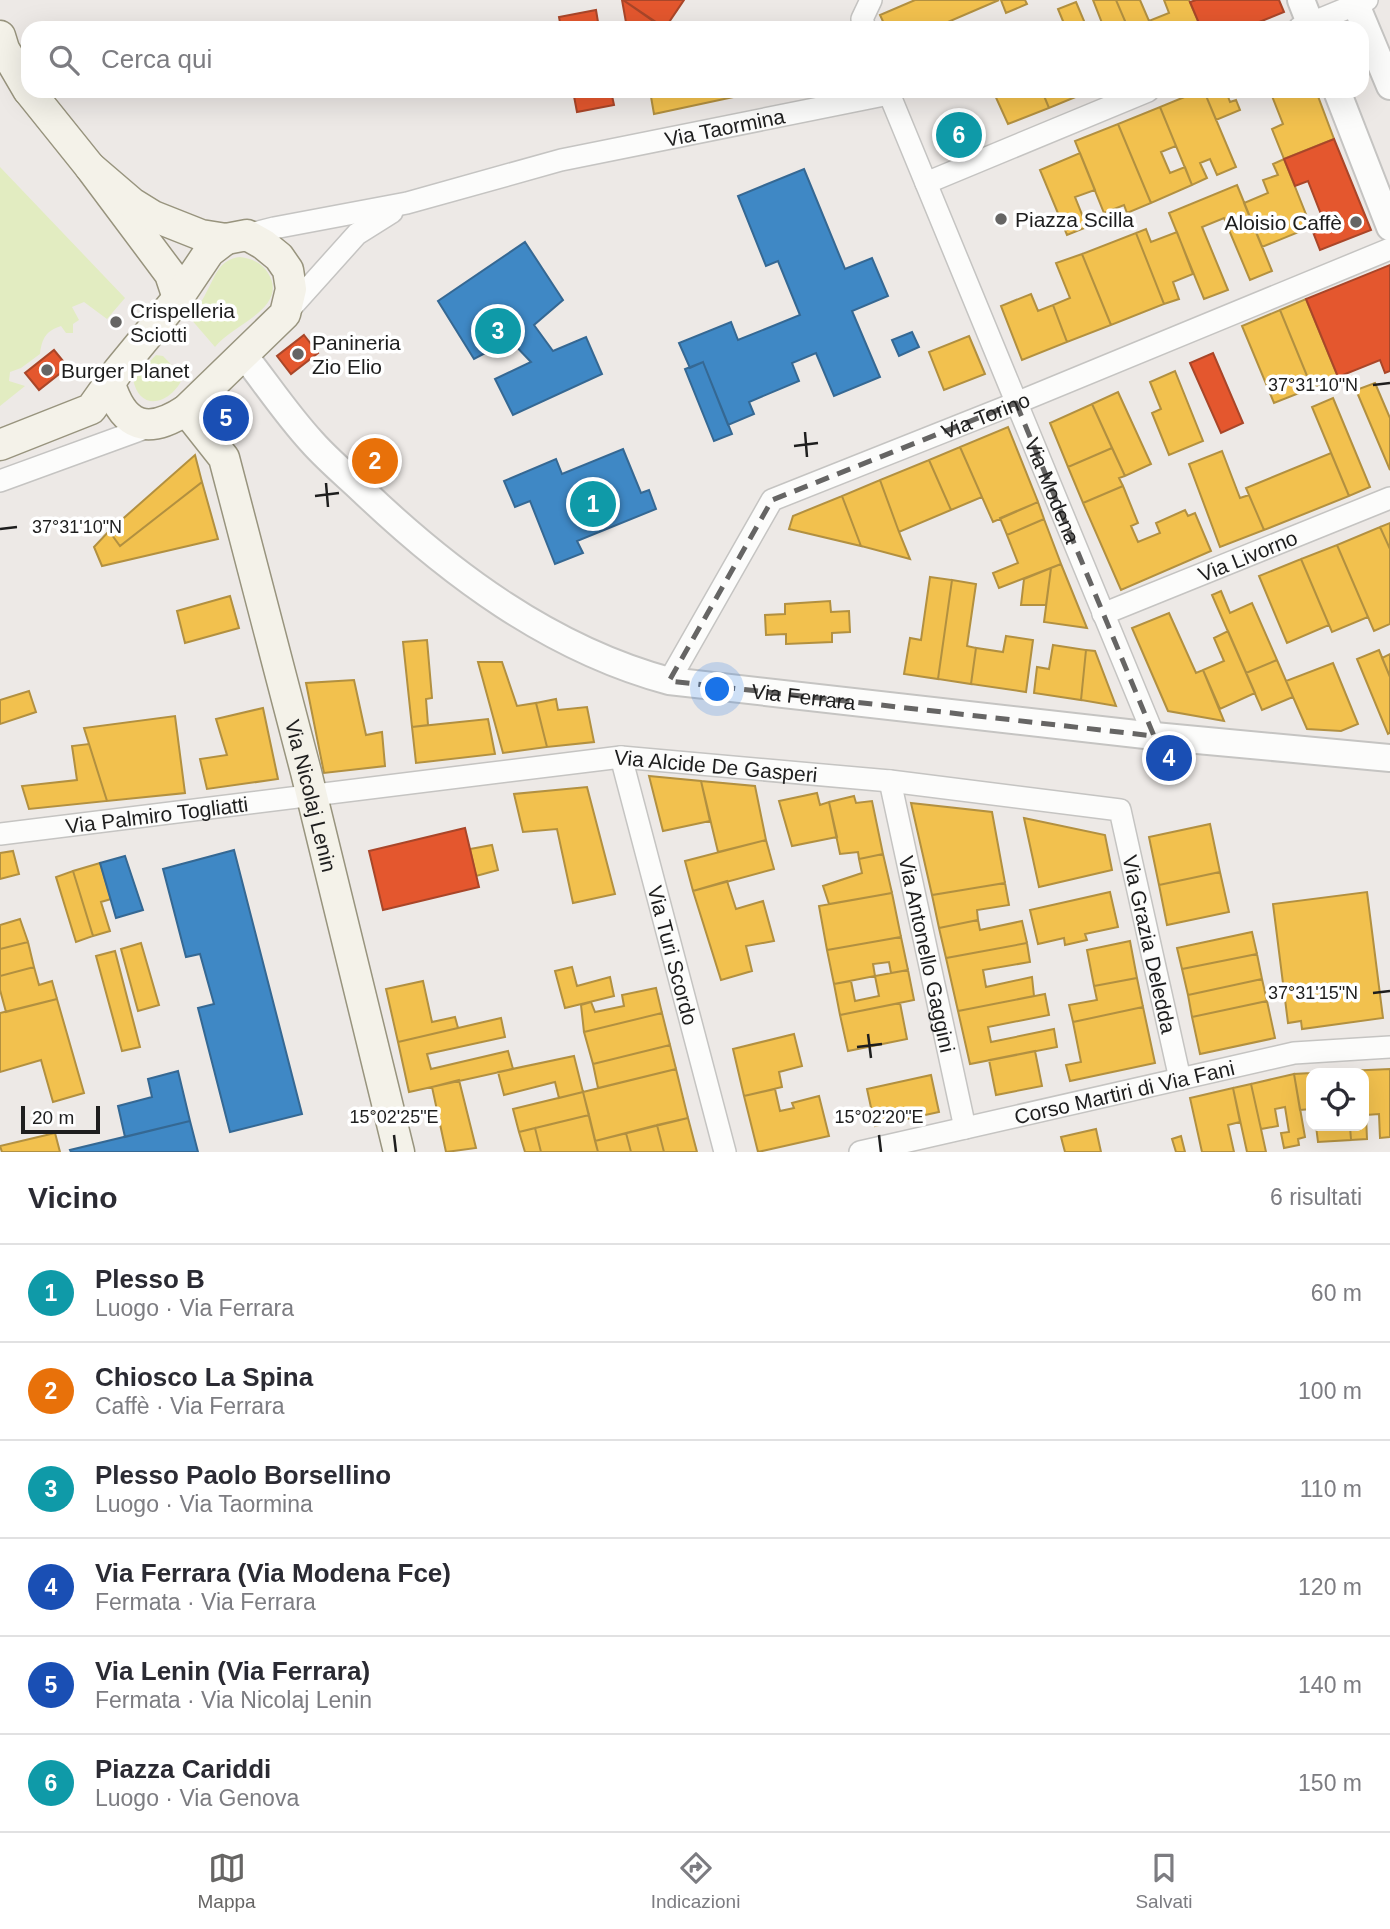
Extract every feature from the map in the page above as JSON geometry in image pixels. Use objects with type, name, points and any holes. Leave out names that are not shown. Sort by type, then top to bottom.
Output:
[{"type":"main road","points":[[0,36],[21,77]]},
{"type":"main road","points":[[35,98],[170,274],[178,298]]},
{"type":"main road","points":[[90,167],[132,203],[153,216],[201,235],[237,237],[263,244],[279,257],[288,270],[290,289],[285,314],[186,410],[169,421],[151,426],[132,420],[116,404],[110,384]]},
{"type":"main road","points":[[0,445],[91,409],[118,371],[178,298],[208,252],[237,237]]},
{"type":"main road","name":"Via Nicolaj Lenin","points":[[186,410],[224,458],[312,796],[399,1152]]},
{"type":"street","points":[[863,21],[871,0]]},
{"type":"street","points":[[1306,20],[1359,2],[1366,21]]},
{"type":"street","points":[[1369,29],[1390,86]]},
{"type":"street","name":"Via Taormina","points":[[407,203],[561,160],[859,98]]},
{"type":"street","name":"Via Modena","points":[[891,98],[1154,736]]},
{"type":"street","points":[[926,183],[1130,98]]},
{"type":"street","points":[[1340,98],[1390,227]]},
{"type":"street","points":[[237,237],[407,203]]},
{"type":"street","points":[[285,314],[357,234],[407,203]]},
{"type":"street","name":"Via Torino","points":[[669,681],[772,500],[1016,403],[1390,248]]},
{"type":"street","name":"Via Ferrara","points":[[243,354],[311,441],[432,554],[498,603],[581,648],[669,681],[1154,736],[1390,758]]},
{"type":"street","points":[[0,481],[151,426]]},
{"type":"street","name":"Via Livorno","points":[[1103,614],[1390,498]]},
{"type":"street","name":"Via Alcide De Gasperi","points":[[312,796],[621,757],[890,781],[1120,810]]},
{"type":"street","name":"Via Turi Scordo","points":[[621,757],[725,1152]]},
{"type":"street","name":"Via Antonello Gaggini","points":[[890,781],[965,1128]]},
{"type":"street","name":"Via Palmiro Togliatti","points":[[0,834],[312,796]]},
{"type":"street","name":"Via Grazia Deledda","points":[[1120,810],[1180,1079]]},
{"type":"street","name":"Corso Martiri di Via Fani","points":[[860,1152],[1294,1053],[1390,1047]]},
{"type":"highlighted area","points":[[1016,403],[1154,736],[839,700],[669,681],[772,500]]},
{"type":"green space","points":[[0,167],[125,298],[107,319],[84,302],[72,307],[79,320],[73,324],[73,333],[66,333],[61,326],[48,333],[40,354],[21,368],[10,372],[9,381],[25,386],[0,406]]},
{"type":"green space","points":[[240,257],[256,262],[265,269],[273,285],[271,296],[256,315],[215,347],[190,318],[222,265]]},
{"type":"green space","points":[[156,355],[163,356],[183,377],[165,398],[149,401],[142,397],[133,379]]},
{"type":"building: Abitazioni","points":[[915,0],[999,0],[950,21],[883,21],[880,15]]},
{"type":"building: Abitazioni","points":[[1001,0],[1025,0],[1027,4],[1006,13]]},
{"type":"building: Abitazioni","points":[[1093,0],[1116,0],[1125,21],[1101,21]]},
{"type":"building: Abitazioni","points":[[1116,0],[1140,0],[1149,21],[1125,21]]},
{"type":"building: Abitazioni","points":[[1164,0],[1189,0],[1198,21],[1149,21],[1169,13]]},
{"type":"building: Abitazioni","points":[[1076,2],[1084,21],[1063,21],[1058,9]]},
{"type":"building: Abitazioni","points":[[651,98],[729,98],[654,114]]},
{"type":"building: Abitazioni","points":[[996,98],[1045,98],[1049,108],[1008,124]]},
{"type":"building: Abitazioni","points":[[1045,98],[1073,98],[1049,108]]},
{"type":"building: Abitazioni","points":[[1182,98],[1207,98],[1236,167],[1217,175],[1210,159],[1200,163],[1207,178],[1192,185],[1160,107]]},
{"type":"building: Abitazioni","points":[[1207,98],[1229,98],[1230,102],[1236,100],[1240,110],[1216,120]]},
{"type":"building: Abitazioni","points":[[1273,98],[1319,98],[1334,139],[1284,159],[1272,129],[1283,124]]},
{"type":"building: Abitazioni","points":[[1160,107],[1176,146],[1161,152],[1170,173],[1185,167],[1192,185],[1151,203],[1118,124]]},
{"type":"building: Abitazioni","points":[[1118,124],[1151,203],[1127,213],[1124,205],[1104,213],[1075,141]]},
{"type":"building: Abitazioni","points":[[1080,153],[1095,190],[1075,197],[1087,227],[1067,235],[1040,170]]},
{"type":"building: Abitazioni","points":[[1284,159],[1311,227],[1262,247],[1244,203],[1268,193],[1263,180],[1278,175],[1273,164]]},
{"type":"building: Abitazioni","points":[[1237,185],[1272,271],[1250,280],[1224,218],[1202,227],[1228,290],[1204,299],[1169,213]]},
{"type":"building: Abitazioni","points":[[1146,229],[1151,242],[1177,232],[1193,274],[1173,282],[1179,299],[1164,304],[1136,233]]},
{"type":"building: Abitazioni","points":[[1136,233],[1164,304],[1111,325],[1082,254]]},
{"type":"building: Abitazioni","points":[[1082,254],[1111,325],[1067,342],[1053,305],[1070,298],[1056,263]]},
{"type":"building: Abitazioni","points":[[1031,294],[1038,311],[1053,305],[1067,342],[1022,360],[1001,306]]},
{"type":"building: Abitazioni","points":[[1306,299],[1338,377],[1312,388],[1280,310]]},
{"type":"building: Abitazioni","points":[[1280,310],[1312,388],[1274,403],[1242,326]]},
{"type":"building: Abitazioni","points":[[969,336],[985,374],[944,390],[929,352]]},
{"type":"building: Abitazioni","points":[[1175,371],[1203,441],[1169,455],[1152,413],[1161,409],[1150,382]]},
{"type":"building: Abitazioni","points":[[1375,383],[1390,418],[1390,470],[1356,390]]},
{"type":"building: Abitazioni","points":[[1118,392],[1151,464],[1125,476],[1092,404]]},
{"type":"building: Abitazioni","points":[[1333,398],[1370,487],[1349,496],[1312,407]]},
{"type":"building: Abitazioni","points":[[1092,404],[1112,448],[1068,467],[1050,423]]},
{"type":"building: Abitazioni","points":[[1008,427],[1038,502],[993,522],[960,447]]},
{"type":"building: Abitazioni","points":[[960,447],[982,497],[951,510],[929,460]]},
{"type":"building: Abitazioni","points":[[1112,448],[1125,476],[1119,478],[1123,486],[1083,503],[1068,467]]},
{"type":"building: Abitazioni","points":[[1222,451],[1240,498],[1249,495],[1264,530],[1220,547],[1189,464]]},
{"type":"building: Abitazioni","points":[[1331,453],[1349,496],[1264,530],[1246,488]]},
{"type":"building: Abitazioni","points":[[195,455],[202,482],[120,546],[109,531]]},
{"type":"building: Abitazioni","points":[[929,460],[951,510],[899,532],[880,480]]},
{"type":"building: Abitazioni","points":[[880,480],[910,559],[861,546],[842,496]]},
{"type":"building: Abitazioni","points":[[202,482],[218,539],[102,566],[94,547],[109,531],[120,546]]},
{"type":"building: Abitazioni","points":[[1123,486],[1138,523],[1131,526],[1138,542],[1160,533],[1156,523],[1185,510],[1188,516],[1195,513],[1211,551],[1121,590],[1083,503]]},
{"type":"building: Abitazioni","points":[[842,496],[861,546],[789,529],[793,516]]},
{"type":"building: Abitazioni","points":[[1038,502],[1044,519],[1007,535],[1000,518]]},
{"type":"building: Abitazioni","points":[[1044,519],[1061,564],[999,588],[993,573],[1018,563],[1007,535]]},
{"type":"building: Abitazioni","points":[[1390,523],[1390,549],[1380,527]]},
{"type":"building: Abitazioni","points":[[1380,527],[1390,549],[1390,624],[1374,631],[1337,545]]},
{"type":"building: Abitazioni","points":[[1337,545],[1368,617],[1332,632],[1301,559]]},
{"type":"building: Abitazioni","points":[[1301,559],[1329,625],[1287,643],[1259,576]]},
{"type":"building: Abitazioni","points":[[1061,564],[1087,628],[1044,622],[1051,568]]},
{"type":"building: Abitazioni","points":[[1051,568],[1046,605],[1021,605],[1024,579]]},
{"type":"building: Abitazioni","points":[[930,577],[952,580],[938,679],[904,674],[910,638],[921,640]]},
{"type":"building: Abitazioni","points":[[952,580],[976,584],[967,646],[976,648],[971,684],[938,679]]},
{"type":"building: Abitazioni","points":[[1221,591],[1230,613],[1252,603],[1277,660],[1246,673],[1212,595]]},
{"type":"building: Abitazioni","points":[[230,596],[239,628],[185,643],[177,611]]},
{"type":"building: Abitazioni","points":[[830,601],[831,612],[849,611],[850,632],[832,633],[832,642],[786,644],[786,634],[766,635],[765,615],[785,614],[785,604]]},
{"type":"building: Abitazioni","points":[[1169,613],[1196,673],[1203,670],[1224,721],[1168,711],[1132,628]]},
{"type":"building: Abitazioni","points":[[1228,631],[1255,693],[1220,709],[1203,670],[1224,661],[1214,638]]},
{"type":"building: Abitazioni","points":[[1006,636],[1033,640],[1026,692],[971,684],[976,648],[1003,652]]},
{"type":"building: Abitazioni","points":[[427,640],[432,698],[426,699],[428,725],[412,727],[403,642]]},
{"type":"building: Abitazioni","points":[[1053,645],[1086,650],[1081,700],[1034,693],[1037,667],[1049,669]]},
{"type":"building: Abitazioni","points":[[1086,650],[1095,651],[1116,706],[1081,700]]},
{"type":"building: Abitazioni","points":[[1379,650],[1390,677],[1388,734],[1357,659]]},
{"type":"building: Abitazioni","points":[[1390,654],[1390,677],[1382,658]]},
{"type":"building: Abitazioni","points":[[1277,660],[1293,697],[1262,710],[1246,673]]},
{"type":"building: Abitazioni","points":[[478,662],[502,662],[517,706],[536,703],[547,747],[503,753]]},
{"type":"building: Abitazioni","points":[[1333,663],[1358,724],[1341,731],[1307,729],[1286,681]]},
{"type":"building: Abitazioni","points":[[354,680],[366,735],[382,732],[385,766],[324,773],[306,683]]},
{"type":"building: Abitazioni","points":[[29,691],[36,712],[0,724],[0,700]]},
{"type":"building: Abitazioni","points":[[556,699],[558,710],[587,707],[594,742],[547,747],[536,703]]},
{"type":"building: Abitazioni","points":[[263,708],[278,779],[207,789],[200,759],[227,755],[216,719]]},
{"type":"building: Abitazioni","points":[[175,716],[185,793],[107,801],[84,728]]},
{"type":"building: Abitazioni","points":[[488,719],[495,754],[416,763],[412,727]]},
{"type":"building: Abitazioni","points":[[89,744],[107,801],[29,809],[22,786],[77,780],[72,746]]},
{"type":"building: Abitazioni","points":[[649,776],[701,781],[710,821],[663,831]]},
{"type":"building: Abitazioni","points":[[701,781],[755,786],[766,840],[718,852]]},
{"type":"building: Abitazioni","points":[[587,787],[615,894],[573,903],[557,829],[523,832],[514,794]]},
{"type":"building: Abitazioni","points":[[817,793],[820,805],[829,802],[837,837],[792,846],[779,801]]},
{"type":"building: Abitazioni","points":[[854,796],[856,803],[872,801],[883,854],[859,859],[858,852],[840,854],[829,802]]},
{"type":"building: Abitazioni","points":[[911,803],[992,812],[1005,883],[932,895]]},
{"type":"building: Abitazioni","points":[[1024,818],[1105,835],[1112,870],[1039,887]]},
{"type":"building: Abitazioni","points":[[1210,824],[1220,872],[1159,885],[1149,837]]},
{"type":"building: Abitazioni","points":[[766,840],[774,869],[693,891],[685,861]]},
{"type":"building: Abitazioni","points":[[492,845],[498,870],[476,876],[470,849]]},
{"type":"building: Abitazioni","points":[[13,851],[19,874],[0,879],[0,853]]},
{"type":"building: Abitazioni","points":[[883,854],[892,893],[829,904],[823,886],[862,873],[859,859]]},
{"type":"building: Abitazioni","points":[[100,863],[111,899],[101,902],[110,931],[93,936],[73,871]]},
{"type":"building: Abitazioni","points":[[73,871],[93,936],[76,942],[56,877]]},
{"type":"building: Abitazioni","points":[[1220,872],[1229,912],[1167,925],[1159,885]]},
{"type":"building: Abitazioni","points":[[727,881],[736,909],[763,901],[774,941],[746,946],[752,971],[721,980],[693,891]]},
{"type":"building: Abitazioni","points":[[1005,883],[1009,905],[977,910],[978,920],[939,928],[932,895]]},
{"type":"building: Abitazioni","points":[[1110,892],[1118,927],[1085,934],[1087,940],[1065,945],[1064,938],[1038,944],[1030,910]]},
{"type":"building: Abitazioni","points":[[1367,892],[1383,1018],[1302,1029],[1301,1021],[1288,1023],[1273,904]]},
{"type":"building: Abitazioni","points":[[892,893],[901,937],[827,950],[819,906]]},
{"type":"building: Abitazioni","points":[[20,919],[28,942],[0,949],[0,925]]},
{"type":"building: Abitazioni","points":[[978,920],[980,930],[1022,921],[1027,943],[946,958],[939,928]]},
{"type":"building: Abitazioni","points":[[1252,932],[1257,954],[1182,969],[1177,948]]},
{"type":"building: Abitazioni","points":[[901,937],[908,970],[891,973],[889,962],[873,964],[875,976],[834,984],[827,950]]},
{"type":"building: Abitazioni","points":[[1130,941],[1137,978],[1094,986],[1087,950]]},
{"type":"building: Abitazioni","points":[[28,942],[34,967],[0,976],[0,949]]},
{"type":"building: Abitazioni","points":[[141,943],[159,1005],[138,1011],[121,949]]},
{"type":"building: Abitazioni","points":[[1027,943],[1030,962],[983,970],[986,987],[1032,977],[1034,996],[958,1011],[946,958]]},
{"type":"building: Abitazioni","points":[[115,951],[140,1047],[122,1051],[96,956]]},
{"type":"building: Abitazioni","points":[[1257,954],[1262,979],[1188,995],[1182,969]]},
{"type":"building: Abitazioni","points":[[34,967],[39,985],[52,981],[57,999],[6,1012],[0,990],[0,976]]},
{"type":"building: Abitazioni","points":[[572,967],[577,986],[610,977],[614,996],[565,1008],[555,971]]},
{"type":"building: Abitazioni","points":[[908,970],[914,1000],[840,1015],[834,984],[851,981],[855,1001],[879,996],[875,976]]},
{"type":"building: Abitazioni","points":[[1137,978],[1143,1007],[1073,1022],[1069,1005],[1097,1000],[1094,986]]},
{"type":"building: Abitazioni","points":[[1262,979],[1267,1001],[1192,1017],[1188,995]]},
{"type":"building: Abitazioni","points":[[423,981],[432,1022],[455,1017],[458,1028],[398,1042],[386,989]]},
{"type":"building: Abitazioni","points":[[656,988],[662,1013],[584,1032],[581,1005],[591,1002],[595,1012],[624,1006],[622,995]]},
{"type":"building: Abitazioni","points":[[1045,994],[1049,1015],[988,1027],[991,1042],[1054,1029],[1057,1047],[970,1064],[958,1011]]},
{"type":"building: Abitazioni","points":[[57,999],[84,1093],[53,1102],[41,1060],[0,1072],[0,1013]]},
{"type":"building: Abitazioni","points":[[1267,1001],[1275,1038],[1200,1054],[1192,1017]]},
{"type":"building: Abitazioni","points":[[900,1003],[907,1039],[848,1051],[840,1015]]},
{"type":"building: Abitazioni","points":[[1143,1007],[1155,1063],[1070,1081],[1066,1065],[1081,1062],[1073,1022]]},
{"type":"building: Abitazioni","points":[[662,1013],[670,1045],[593,1064],[584,1032]]},
{"type":"building: Abitazioni","points":[[501,1018],[505,1037],[427,1054],[431,1069],[508,1051],[513,1069],[409,1092],[398,1042]]},
{"type":"building: Abitazioni","points":[[794,1034],[802,1066],[779,1072],[782,1087],[744,1096],[733,1049]]},
{"type":"building: Abitazioni","points":[[670,1045],[676,1069],[598,1088],[593,1064]]},
{"type":"building: Abitazioni","points":[[1035,1051],[1042,1086],[996,1095],[989,1060]]},
{"type":"building: Abitazioni","points":[[574,1056],[583,1092],[559,1098],[555,1082],[504,1095],[498,1072]]},
{"type":"building: Abitazioni","points":[[676,1069],[688,1118],[595,1141],[583,1092]]},
{"type":"building: Abitazioni","points":[[1390,1069],[1390,1137],[1380,1138],[1379,1114],[1369,1115],[1369,1070]]},
{"type":"building: Abitazioni","points":[[1306,1073],[1306,1109],[1300,1110],[1294,1074]]},
{"type":"building: Abitazioni","points":[[1294,1074],[1305,1137],[1298,1139],[1299,1145],[1284,1148],[1281,1133],[1289,1132],[1285,1107],[1275,1109],[1278,1126],[1261,1129],[1251,1084]]},
{"type":"building: Abitazioni","points":[[931,1075],[939,1112],[875,1126],[867,1089]]},
{"type":"building: Abitazioni","points":[[459,1080],[476,1148],[446,1152],[432,1087]]},
{"type":"building: Abitazioni","points":[[1251,1084],[1266,1152],[1247,1152],[1233,1088]]},
{"type":"building: Abitazioni","points":[[1233,1088],[1240,1122],[1228,1125],[1234,1152],[1202,1152],[1190,1098]]},
{"type":"building: Abitazioni","points":[[775,1089],[780,1111],[794,1108],[792,1103],[819,1096],[829,1136],[758,1152],[744,1096]]},
{"type":"building: Abitazioni","points":[[583,1092],[589,1115],[519,1132],[513,1109]]},
{"type":"building: Abitazioni","points":[[589,1115],[598,1152],[541,1152],[535,1128]]},
{"type":"building: Abitazioni","points":[[688,1118],[697,1152],[664,1152],[657,1125]]},
{"type":"building: Abitazioni","points":[[657,1125],[664,1152],[631,1152],[626,1133]]},
{"type":"building: Abitazioni","points":[[535,1128],[541,1152],[525,1152],[519,1132]]},
{"type":"building: Abitazioni","points":[[1096,1129],[1101,1152],[1065,1152],[1061,1137]]},
{"type":"building: Abitazioni","points":[[1317,1131],[1350,1131],[1351,1140],[1318,1142]]},
{"type":"building: Abitazioni","points":[[1350,1131],[1367,1131],[1367,1139],[1351,1140]]},
{"type":"building: Abitazioni","points":[[55,1133],[60,1152],[2,1152],[0,1146]]},
{"type":"building: Abitazioni","points":[[626,1133],[631,1152],[598,1152],[595,1141]]},
{"type":"building: Abitazioni","points":[[1181,1136],[1185,1152],[1176,1152],[1172,1139]]},
{"type":"building: Negozi","points":[[622,0],[653,21],[626,21]]},
{"type":"building: Negozi","points":[[623,0],[684,0],[670,21],[654,21]]},
{"type":"building: Negozi","points":[[1279,0],[1284,12],[1262,21],[1198,21],[1190,2]]},
{"type":"building: Negozi","points":[[596,10],[598,21],[560,21],[559,17]]},
{"type":"building: Negozi","points":[[574,98],[612,98],[614,105],[577,112]]},
{"type":"building: Negozi","points":[[1334,139],[1371,230],[1320,250],[1311,227],[1324,222],[1308,181],[1295,186],[1284,159]]},
{"type":"building: Negozi","points":[[1390,265],[1390,371],[1385,373],[1380,360],[1338,377],[1306,299]]},
{"type":"building: Negozi","name":"Panineria Zio Elio","points":[[304,335],[318,353],[291,374],[277,356]]},
{"type":"building: Negozi","name":"Burger Planet","points":[[54,350],[68,367],[39,390],[25,373]]},
{"type":"building: Negozi","points":[[1213,353],[1243,423],[1221,433],[1190,363]]},
{"type":"building: Negozi","points":[[465,828],[479,887],[383,910],[369,851]]},
{"type":"building: Scuole","points":[[804,169],[845,269],[872,258],[888,296],[852,311],[880,377],[834,396],[816,353],[792,363],[799,381],[749,402],[754,414],[728,425],[703,362],[690,368],[679,343],[731,322],[738,340],[800,315],[778,261],[766,266],[738,196]]},
{"type":"building: Scuole","points":[[525,242],[563,300],[534,325],[553,351],[586,337],[602,374],[513,415],[495,379],[531,362],[510,340],[474,359],[438,301]]},
{"type":"building: Scuole","points":[[912,332],[919,347],[899,356],[892,340]]},
{"type":"building: Scuole","points":[[703,362],[732,434],[714,441],[685,369]]},
{"type":"building: Scuole","points":[[623,449],[641,493],[649,490],[656,509],[577,541],[583,553],[555,564],[530,501],[515,507],[504,481],[556,459],[562,474]]},
{"type":"building: Scuole","points":[[234,850],[302,1114],[230,1132],[198,1008],[214,1004],[200,954],[186,957],[163,869]]},
{"type":"building: Scuole","points":[[125,856],[143,910],[116,918],[100,863]]},
{"type":"building: Scuole","points":[[178,1071],[190,1121],[125,1137],[118,1106],[152,1097],[148,1079]]},
{"type":"building: Scuole","points":[[190,1121],[198,1152],[70,1150]]},
{"type":"place","name":"Piazza Cariddi","points":[[959,135]]},
{"type":"place","name":"Piazza Scilla","points":[[1001,219]]},
{"type":"place","name":"Aloisio Caffè","points":[[1356,222]]},
{"type":"place","name":"Crispelleria Sciotti","points":[[116,322]]},
{"type":"place","name":"Plesso Paolo Borsellino","points":[[498,331]]},
{"type":"place","name":"Panineria Zio Elio","points":[[298,354]]},
{"type":"place","name":"Burger Planet","points":[[47,370]]},
{"type":"place","name":"Via Lenin (Via Ferrara)","points":[[226,418]]},
{"type":"place","name":"Chiosco La Spina","points":[[375,461]]},
{"type":"place","name":"Plesso B","points":[[593,504]]},
{"type":"place","name":"Via Ferrara (Via Modena Fce)","points":[[1169,758]]}]
